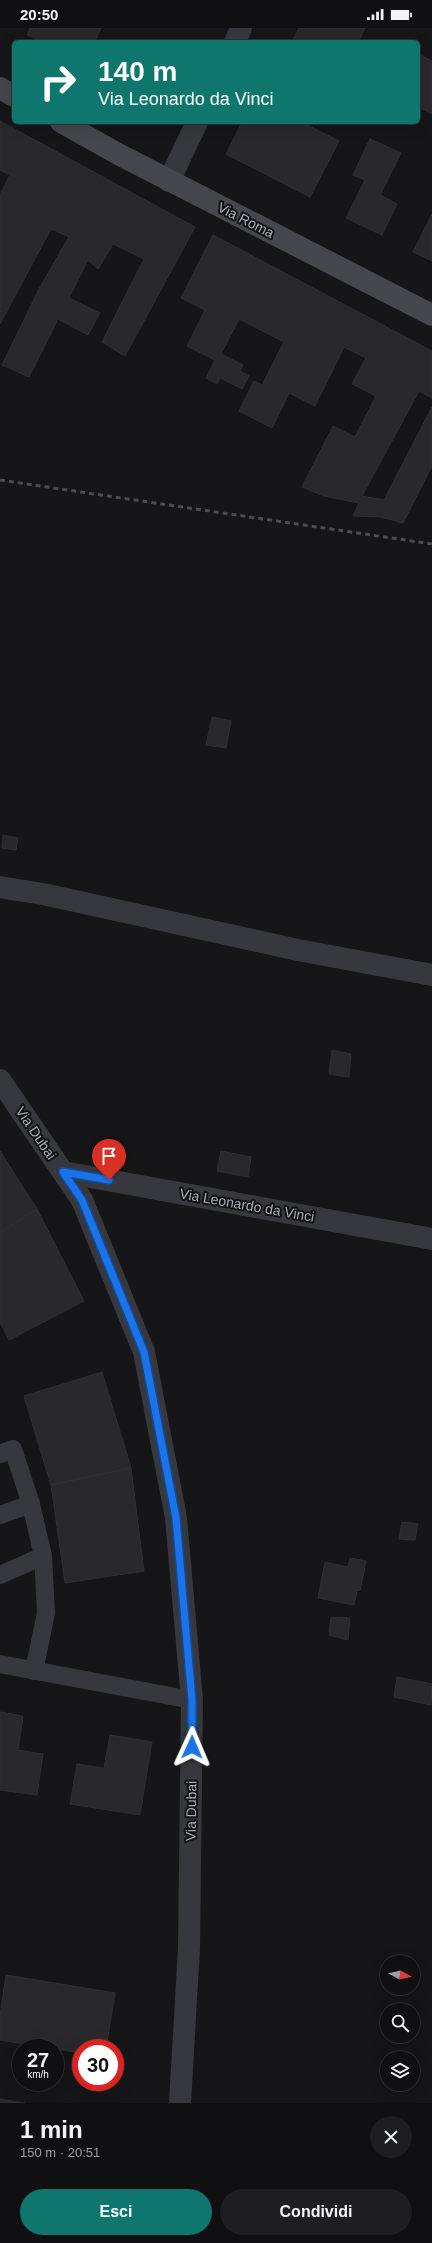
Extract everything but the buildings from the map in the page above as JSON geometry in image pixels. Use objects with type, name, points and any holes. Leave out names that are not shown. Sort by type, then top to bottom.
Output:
[{"type":"street","points":[[235,40],[241,28]]},
{"type":"street","points":[[0,88],[12,95]]},
{"type":"street","name":"Via Roma","points":[[65,124],[169,180],[432,315]]},
{"type":"street","points":[[169,180],[196,124]]},
{"type":"street","points":[[0,887],[43,894],[298,950],[432,975]]},
{"type":"street","name":"Via Dubai","points":[[0,1080],[82,1200],[144,1352],[176,1518],[192,1700],[189,1948],[180,2103]]},
{"type":"street","name":"Via Leonardo da Vinci","points":[[63,1172],[432,1239]]},
{"type":"lane","points":[[0,1454],[13,1449],[31,1504],[43,1556],[46,1613],[34,1671]]},
{"type":"lane","points":[[0,1515],[31,1504]]},
{"type":"lane","points":[[0,1575],[43,1556]]},
{"type":"lane","points":[[0,1664],[192,1700]]},
{"type":"railway","points":[[0,480],[432,544]]},
{"type":"route","points":[[109,1180],[63,1172],[82,1200],[144,1352],[176,1518],[192,1700],[192,1747]]}]
